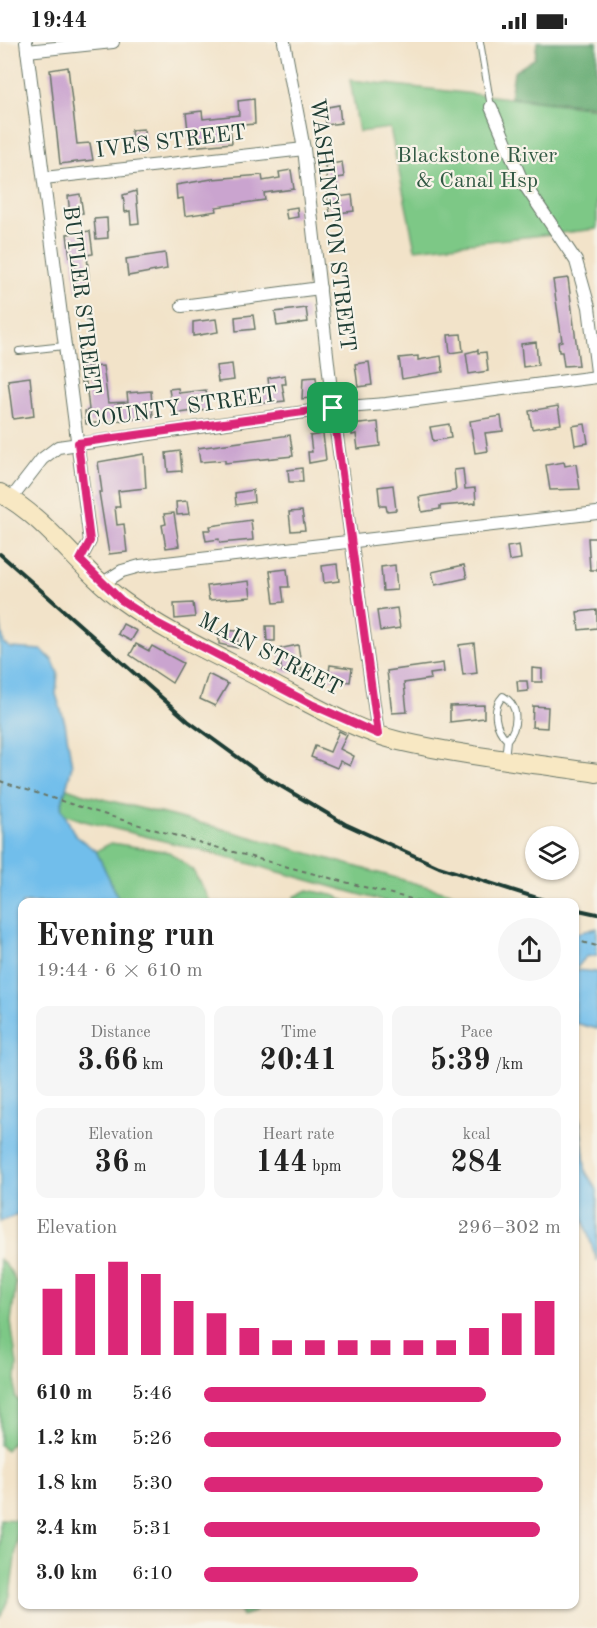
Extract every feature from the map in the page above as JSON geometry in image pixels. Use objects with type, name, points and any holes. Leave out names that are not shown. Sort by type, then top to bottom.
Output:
[{"type":"main road","name":"MAIN STREET","points":[[4,496],[36,517],[121,600],[188,640],[334,715],[378,734],[442,750],[597,773]]},
{"type":"street","points":[[26,47],[113,42]]},
{"type":"street","name":"WASHINGTON STREET","points":[[284,42],[304,149],[333,408],[378,734]]},
{"type":"street","name":"BUTLER STREET","points":[[26,47],[90,541],[80,560]]},
{"type":"street","points":[[491,107],[522,181],[576,261],[589,307],[597,372]]},
{"type":"street","name":"IVES STREET","points":[[44,178],[304,149]]},
{"type":"street","points":[[182,306],[320,288]]},
{"type":"street","name":"COUNTY STREET","points":[[4,496],[48,452],[78,443],[333,408],[386,404],[597,377]]},
{"type":"street","points":[[103,583],[122,571],[140,566],[597,513]]},
{"type":"lane","points":[[480,42],[491,107]]},
{"type":"lane","points":[[18,351],[64,346]]},
{"type":"lane","points":[[505,760],[507,740],[513,732],[516,716],[514,709],[503,696],[496,710],[495,720],[500,733],[507,740]]},
{"type":"path","points":[[0,781],[68,804],[325,877],[408,898]]},
{"type":"path","points":[[579,941],[597,946]]},
{"type":"green space","points":[[537,42],[597,42],[597,106],[510,97],[514,72],[535,58]]},
{"type":"green space","name":"Blackstone River & Canal Hsp","points":[[350,80],[597,108],[597,229],[415,249],[390,128],[359,132]]},
{"type":"green space","points":[[0,765],[87,795],[212,826],[467,898],[372,898],[208,852],[84,821],[0,792]]},
{"type":"green space","points":[[111,843],[169,852],[192,869],[208,898],[117,898],[96,851]]},
{"type":"green space","points":[[308,890],[339,898],[294,898]]},
{"type":"green space","points":[[0,1259],[11,1272],[16,1283],[11,1322],[17,1365],[15,1397],[18,1400],[18,1436],[6,1450],[0,1445]]},
{"type":"green space","points":[[0,1519],[18,1520],[10,1596],[0,1618]]},
{"type":"green space","points":[[239,1609],[256,1609],[254,1612],[242,1616]]},
{"type":"water","points":[[0,620],[4,644],[11,648],[42,650],[53,661],[58,673],[56,694],[65,723],[72,766],[61,807],[75,835],[96,851],[117,895],[117,898],[18,898],[18,1214],[0,1222]]},
{"type":"water","points":[[597,928],[597,955],[586,957],[579,965],[579,933]]},
{"type":"water","points":[[579,970],[597,972],[597,1029],[579,1024]]},
{"type":"water","points":[[579,1119],[586,1172],[597,1190],[597,1261],[579,1208]]},
{"type":"building","points":[[68,67],[77,144],[90,143],[93,160],[60,164],[50,70]]},
{"type":"building","points":[[254,99],[255,124],[230,126],[232,143],[190,147],[186,113],[202,111],[203,119],[239,115],[238,101]]},
{"type":"building","points":[[339,105],[341,123],[326,125],[325,110],[328,107]]},
{"type":"building","points":[[144,129],[146,153],[133,154],[131,130]]},
{"type":"building","points":[[342,162],[344,177],[336,178],[338,197],[352,195],[354,211],[330,214],[325,165]]},
{"type":"building","points":[[291,170],[294,189],[264,193],[265,200],[216,207],[217,211],[185,216],[183,198],[177,199],[176,185],[212,179],[262,175],[263,181],[280,178],[279,172]]},
{"type":"building","points":[[136,191],[139,223],[131,224],[130,211],[125,212],[123,195]]},
{"type":"building","points":[[80,194],[83,213],[70,214],[68,196]]},
{"type":"building","points":[[297,207],[298,217],[287,219],[285,209]]},
{"type":"building","points":[[107,218],[108,238],[96,239],[94,219]]},
{"type":"building","points":[[90,231],[93,254],[87,255],[90,290],[76,291],[73,257],[70,257],[67,234]]},
{"type":"building","points":[[165,253],[167,269],[128,276],[126,259]]},
{"type":"building","points":[[568,278],[579,365],[564,366],[562,352],[559,352],[558,342],[562,341],[553,280]]},
{"type":"building","points":[[306,308],[308,322],[277,326],[275,312]]},
{"type":"building","points":[[253,315],[255,329],[236,331],[235,317]]},
{"type":"building","points":[[216,319],[218,332],[193,336],[193,322]]},
{"type":"building","points":[[461,334],[463,351],[450,353],[448,335]]},
{"type":"building","points":[[536,342],[538,365],[523,367],[521,344]]},
{"type":"building","points":[[478,350],[478,353],[486,352],[488,371],[469,374],[466,353]]},
{"type":"building","points":[[418,356],[418,360],[441,356],[443,372],[402,379],[399,358]]},
{"type":"building","points":[[369,362],[372,385],[358,387],[355,364]]},
{"type":"building","points":[[232,364],[234,380],[218,382],[216,366]]},
{"type":"building","points":[[103,366],[108,403],[128,402],[127,393],[151,391],[153,417],[86,424],[85,411],[89,410],[86,382],[81,383],[79,368]]},
{"type":"building","points":[[285,375],[286,384],[282,384],[285,401],[245,405],[243,391],[269,386],[268,378]]},
{"type":"building","points":[[30,377],[34,416],[13,419],[8,380]]},
{"type":"building","points":[[316,377],[318,397],[302,399],[303,378]]},
{"type":"building","points":[[178,388],[179,393],[206,390],[208,409],[173,414],[169,389]]},
{"type":"building","points":[[558,406],[561,424],[532,429],[529,411]]},
{"type":"building","points":[[501,416],[503,431],[485,433],[488,451],[475,453],[470,421]]},
{"type":"building","points":[[378,422],[380,446],[358,449],[356,434],[352,435],[351,425]]},
{"type":"building","points":[[449,424],[451,438],[433,441],[430,427]]},
{"type":"building","points":[[585,424],[588,443],[575,445],[572,426]]},
{"type":"building","points":[[323,434],[326,460],[309,463],[308,452],[312,452],[310,436]]},
{"type":"building","points":[[290,435],[293,456],[225,463],[225,460],[200,462],[198,448]]},
{"type":"building","points":[[180,451],[182,471],[168,472],[166,453]]},
{"type":"building","points":[[144,454],[146,488],[118,491],[120,507],[115,507],[117,525],[124,524],[127,552],[109,554],[99,492],[102,492],[98,462]]},
{"type":"building","points":[[564,462],[565,466],[576,464],[580,489],[550,490],[546,465]]},
{"type":"building","points":[[302,468],[303,482],[289,482],[288,470]]},
{"type":"building","points":[[463,469],[465,489],[475,488],[476,503],[440,506],[440,509],[422,512],[419,497],[456,490],[454,470]]},
{"type":"building","points":[[393,485],[396,510],[387,511],[386,506],[380,506],[378,487]]},
{"type":"building","points":[[253,490],[254,502],[236,505],[235,493]]},
{"type":"building","points":[[187,501],[189,514],[177,515],[176,502]]},
{"type":"building","points":[[302,511],[305,530],[291,531],[289,512]]},
{"type":"building","points":[[174,513],[179,546],[166,548],[162,525],[166,524],[164,514]]},
{"type":"building","points":[[251,520],[253,540],[220,543],[219,539],[206,541],[204,530],[211,530],[210,526]]},
{"type":"building","points":[[588,538],[597,538],[597,570],[590,570]]},
{"type":"building","points":[[519,545],[521,559],[509,561],[507,547]]},
{"type":"building","points":[[337,564],[339,581],[324,583],[322,566]]},
{"type":"building","points":[[395,565],[397,590],[383,591],[381,567]]},
{"type":"building","points":[[464,565],[467,578],[435,585],[432,572]]},
{"type":"building","points":[[287,569],[289,587],[282,587],[284,602],[274,603],[270,571]]},
{"type":"building","points":[[249,581],[251,597],[209,600],[207,586]]},
{"type":"building","points":[[193,603],[195,617],[175,619],[174,604]]},
{"type":"building","points":[[397,608],[400,628],[380,631],[377,611]]},
{"type":"building","points":[[597,610],[597,628],[579,630],[577,612]]},
{"type":"building","points":[[123,624],[137,631],[131,641],[118,634]]},
{"type":"building","points":[[266,626],[275,626],[275,641],[267,641]]},
{"type":"building","points":[[219,630],[238,631],[238,648],[219,644]]},
{"type":"building","points":[[474,643],[477,673],[463,675],[459,645]]},
{"type":"building","points":[[136,644],[149,651],[152,646],[183,663],[172,683],[130,655]]},
{"type":"building","points":[[298,645],[302,671],[282,672],[278,649]]},
{"type":"building","points":[[443,663],[444,672],[430,674],[431,679],[404,683],[407,712],[392,713],[387,671]]},
{"type":"building","points":[[330,665],[352,668],[350,682],[328,679]]},
{"type":"building","points":[[532,668],[542,669],[542,682],[532,682]]},
{"type":"building","points":[[208,674],[228,684],[215,706],[200,699]]},
{"type":"building","points":[[517,681],[527,681],[528,691],[518,692]]},
{"type":"building","points":[[484,705],[484,718],[450,722],[450,706]]},
{"type":"building","points":[[533,706],[548,707],[547,728],[532,727]]},
{"type":"building","points":[[339,731],[347,735],[340,749],[354,756],[350,766],[340,761],[337,768],[311,757],[315,746],[330,752]]},
{"type":"railway","points":[[0,554],[188,721],[262,775],[345,824],[439,867],[537,898]]},
{"type":"railway","points":[[579,910],[597,914]]},
{"type":"route","points":[[333,408],[346,484],[378,734],[313,705],[155,622],[121,600],[80,560],[89,547],[90,541],[78,443],[333,408]]}]
